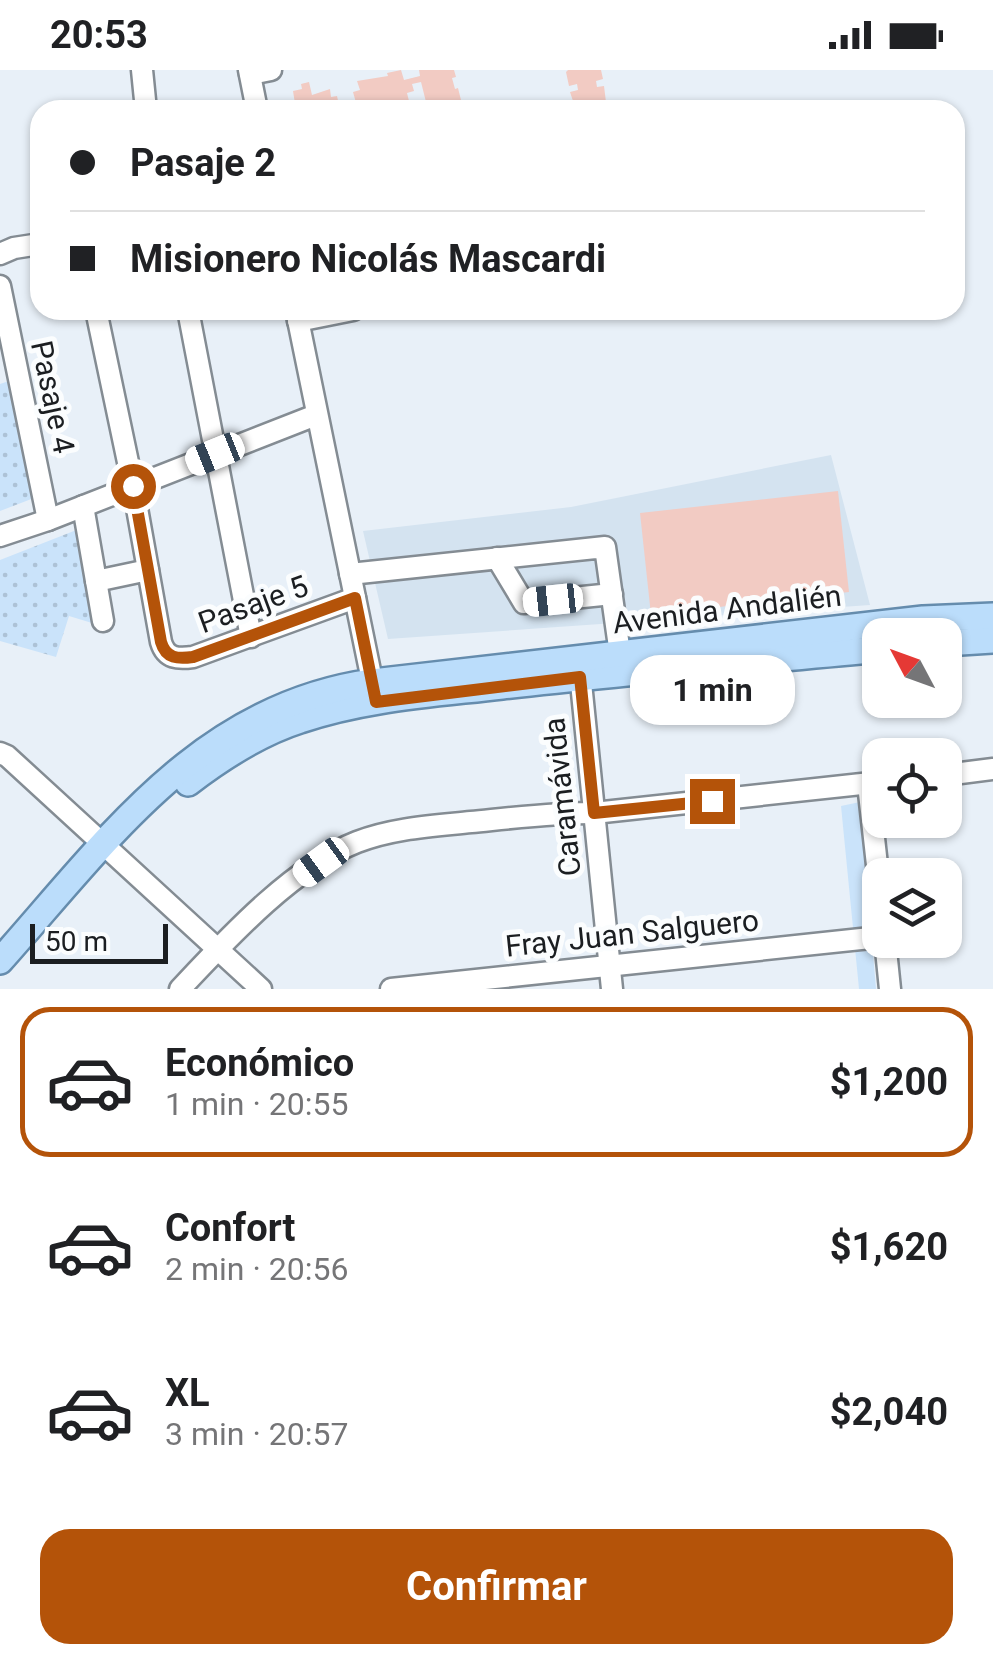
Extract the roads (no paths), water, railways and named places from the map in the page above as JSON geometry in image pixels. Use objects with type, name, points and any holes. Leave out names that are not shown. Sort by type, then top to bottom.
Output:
[{"type":"main road","name":"Avenida Andalién","points":[[579,668],[620,654],[923,619],[993,616]]},
{"type":"main road","points":[[962,641],[993,640]]},
{"type":"main road","name":"Avenida Andalién","points":[[0,961],[104,845],[206,769],[250,742],[296,721],[375,692],[579,668],[862,650]]},
{"type":"street","points":[[142,70],[145,100]]},
{"type":"street","points":[[257,72],[257,100]]},
{"type":"street","points":[[0,254],[30,246]]},
{"type":"street","name":"Pasaje 4","points":[[0,286],[48,520]]},
{"type":"street","points":[[96,580],[148,570],[98,320]]},
{"type":"street","points":[[190,320],[250,637]]},
{"type":"street","points":[[298,320],[375,692]]},
{"type":"street","points":[[0,536],[316,415]]},
{"type":"street","points":[[82,506],[104,621]]},
{"type":"street","points":[[350,574],[605,547],[620,654]]},
{"type":"street","points":[[497,558],[524,603],[612,594]]},
{"type":"street","name":"Pasaje 5","points":[[148,570],[161,642],[169,655],[176,658],[193,657],[355,598]]},
{"type":"street","name":"Caramávida","points":[[579,668],[612,989]]},
{"type":"street","points":[[0,753],[261,989]]},
{"type":"street","points":[[962,773],[993,769]]},
{"type":"street","points":[[180,989],[217,949],[298,879],[357,842],[418,828],[862,784]]},
{"type":"street","name":"Fray Juan Salguero","points":[[391,989],[862,941]]},
{"type":"street","points":[[885,958],[890,989]]}]
